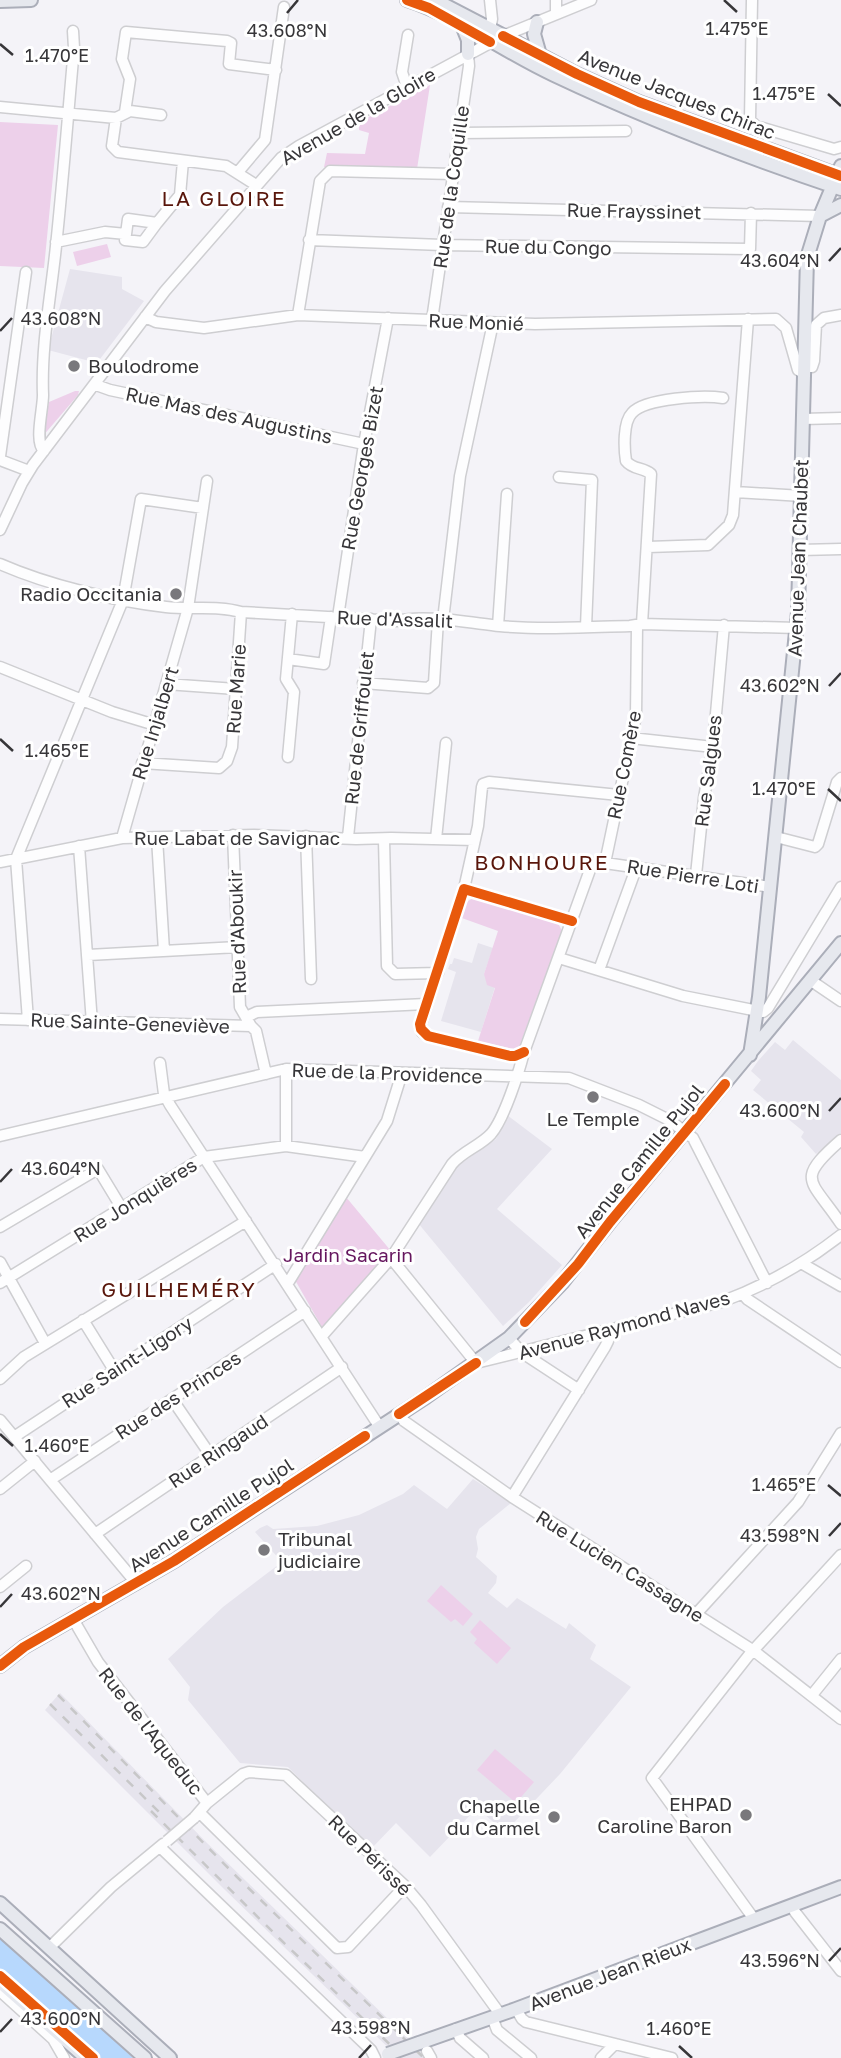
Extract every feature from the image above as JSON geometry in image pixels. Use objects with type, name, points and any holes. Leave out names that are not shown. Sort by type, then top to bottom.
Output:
[{"type":"main road","points":[[0,1],[31,0]]},
{"type":"main road","name":"Avenue Jacques Chirac","points":[[407,0],[462,25],[490,35],[503,36],[639,102],[836,177]]},
{"type":"main road","name":"Avenue Jacques Chirac","points":[[435,0],[545,71],[640,114],[836,177]]},
{"type":"main road","points":[[537,22],[534,34],[540,55]]},
{"type":"main road","points":[[462,25],[468,40],[468,54]]},
{"type":"main road","name":"Avenue Jean Chaubet","points":[[750,1055],[760,1012],[797,628],[803,419],[803,370],[798,349],[807,258],[836,177]]},
{"type":"main road","points":[[820,216],[841,205]]},
{"type":"main road","name":"Avenue Camille Pujol","points":[[1,1665],[24,1647],[199,1546],[476,1363],[509,1338],[562,1283],[841,943]]},
{"type":"main road","points":[[760,1012],[759,1022],[776,1023]]},
{"type":"main road","name":"Avenue Jean Rieux","points":[[380,2057],[426,2050],[456,2029],[841,1887]]},
{"type":"main road","points":[[0,1903],[170,2058]]},
{"type":"main road","points":[[0,1929],[145,2058]]},
{"type":"main road","points":[[0,1982],[86,2058]]},
{"type":"street","points":[[490,0],[490,35]]},
{"type":"street","points":[[556,0],[556,14]]},
{"type":"street","points":[[503,36],[591,0]]},
{"type":"street","points":[[752,0],[750,120],[756,126],[834,149],[841,147]]},
{"type":"street","points":[[238,172],[265,140],[284,7]]},
{"type":"street","points":[[44,451],[38,440],[43,414],[42,359],[56,242],[73,31]]},
{"type":"street","points":[[256,186],[226,166],[114,150],[112,146],[130,79],[122,59],[126,32],[231,43],[229,64],[276,70]]},
{"type":"street","points":[[407,87],[402,72],[408,35]]},
{"type":"street","name":"Avenue de la Gloire","points":[[0,530],[29,471],[145,317],[274,164],[292,150],[468,54],[490,35]]},
{"type":"street","name":"Rue de la Coquille","points":[[432,320],[469,66],[468,54]]},
{"type":"street","points":[[0,107],[162,115]]},
{"type":"street","points":[[459,133],[626,131]]},
{"type":"street","points":[[824,146],[836,177]]},
{"type":"street","points":[[157,223],[128,219],[125,240],[143,242],[180,195],[183,161]]},
{"type":"street","points":[[298,315],[320,181],[330,171],[453,174]]},
{"type":"street","name":"Rue Frayssinet","points":[[448,207],[820,216]]},
{"type":"street","name":"Rue du Congo","points":[[309,240],[442,245],[750,249],[751,213]]},
{"type":"street","points":[[56,242],[105,232],[126,234]]},
{"type":"street","points":[[26,272],[0,458],[29,471]]},
{"type":"street","name":"Rue Monié","points":[[145,317],[156,322],[204,328],[298,315],[493,323],[613,324],[776,319],[781,321],[798,349]]},
{"type":"street","points":[[803,370],[811,367],[814,361],[816,325],[824,318],[841,315]]},
{"type":"street","name":"Rue Georges Bizet","points":[[288,659],[324,664],[335,617],[363,443],[388,318]]},
{"type":"street","points":[[648,547],[708,545],[732,520],[735,489],[732,398],[748,319]]},
{"type":"street","points":[[363,683],[428,688],[434,683],[460,476],[493,323]]},
{"type":"street","name":"Rue Mas des Augustins","points":[[96,385],[363,443]]},
{"type":"street","name":"Rue Comère","points":[[605,863],[637,704],[640,625],[648,547],[651,474],[646,470],[634,468],[626,461],[627,421],[638,408],[688,396],[732,398]]},
{"type":"street","points":[[803,419],[841,418]]},
{"type":"street","points":[[559,477],[592,480],[586,627]]},
{"type":"street","name":"Rue Injalbert","points":[[122,838],[188,608],[207,481]]},
{"type":"street","points":[[735,489],[802,492]]},
{"type":"street","points":[[498,626],[507,494]]},
{"type":"street","points":[[28,1020],[16,859],[123,600],[141,499],[203,508]]},
{"type":"street","points":[[800,550],[841,549]]},
{"type":"street","name":"Rue d'Assalit","points":[[0,564],[42,579],[123,600],[188,608],[371,619],[441,620],[498,626],[724,625],[797,628]]},
{"type":"street","name":"Rue Marie","points":[[142,763],[222,767],[227,761],[232,747],[241,612]]},
{"type":"street","points":[[288,757],[294,692],[286,679],[292,614]]},
{"type":"street","name":"Rue de Griffoulet","points":[[348,837],[371,619]]},
{"type":"street","name":"Rue Salgues","points":[[696,875],[704,798],[713,747],[724,625]]},
{"type":"street","points":[[0,667],[82,701],[155,725]]},
{"type":"street","points":[[166,684],[236,689]]},
{"type":"street","points":[[631,738],[713,747]]},
{"type":"street","points":[[436,839],[446,743]]},
{"type":"street","points":[[776,836],[815,846],[818,844],[836,782],[841,778]]},
{"type":"street","points":[[524,1052],[510,1056],[425,1035],[420,1027],[464,890],[475,840],[482,788],[486,782],[619,795]]},
{"type":"street","name":"Rue Labat de Savignac","points":[[0,862],[122,838],[233,835],[475,840]]},
{"type":"street","name":"Rue d'Aboukir","points":[[233,835],[240,1007],[248,1022]]},
{"type":"street","points":[[306,836],[311,979]]},
{"type":"street","points":[[157,838],[164,951]]},
{"type":"street","points":[[384,840],[387,966],[395,974],[438,973]]},
{"type":"street","points":[[79,846],[92,1023]]},
{"type":"street","name":"Rue Pierre Loti","points":[[572,921],[591,867],[595,863],[637,866],[771,887]]},
{"type":"street","points":[[598,970],[637,866]]},
{"type":"street","points":[[559,958],[683,996],[760,1012],[841,887]]},
{"type":"street","points":[[322,1336],[391,1258],[452,1164],[492,1133],[517,1077],[572,921],[464,890]]},
{"type":"street","points":[[88,955],[238,947]]},
{"type":"street","points":[[810,980],[841,1001]]},
{"type":"street","points":[[248,1022],[257,1012],[426,1004]]},
{"type":"street","name":"Rue Sainte-Geneviève","points":[[0,1019],[92,1023],[248,1022],[256,1031],[266,1074]]},
{"type":"street","points":[[160,1063],[166,1097],[379,1426]]},
{"type":"street","points":[[286,1069],[286,1146]]},
{"type":"street","name":"Rue de la Providence","points":[[0,1136],[286,1069],[578,1080],[639,1105],[685,1131]]},
{"type":"street","points":[[288,1283],[392,1111],[402,1073]]},
{"type":"street","points":[[685,1131],[693,1138],[766,1283]]},
{"type":"street","points":[[841,1140],[816,1162],[811,1175],[815,1187],[841,1224]]},
{"type":"street","name":"Rue Jonquières","points":[[4,1280],[204,1157],[286,1146],[365,1157]]},
{"type":"street","points":[[0,1227],[98,1168],[121,1208]]},
{"type":"street","points":[[0,1379],[24,1357],[45,1343],[246,1220]]},
{"type":"street","name":"Avenue Raymond Naves","points":[[476,1363],[703,1307],[743,1294],[801,1264],[841,1235]]},
{"type":"street","points":[[391,1258],[476,1363]]},
{"type":"street","points":[[0,1262],[4,1280],[45,1343]]},
{"type":"street","name":"Rue Saint-Ligory","points":[[14,1437],[276,1264]]},
{"type":"street","points":[[801,1264],[841,1286]]},
{"type":"street","points":[[743,1294],[841,1362]]},
{"type":"street","name":"Rue des Princes","points":[[50,1480],[305,1311]]},
{"type":"street","points":[[83,1320],[114,1370]]},
{"type":"street","points":[[512,1497],[608,1341],[608,1330]]},
{"type":"street","points":[[509,1338],[521,1352],[579,1390]]},
{"type":"street","name":"Rue Ringaud","points":[[95,1534],[341,1367]]},
{"type":"street","points":[[172,1399],[211,1456]]},
{"type":"street","name":"Rue Lucien Cassagne","points":[[399,1414],[404,1421],[512,1497],[754,1651],[841,1718]]},
{"type":"street","points":[[0,1420],[137,1584]]},
{"type":"street","points":[[696,1614],[798,1502],[840,1437]]},
{"type":"street","points":[[0,1489],[35,1461]]},
{"type":"street","points":[[754,1919],[652,1778],[754,1651],[841,1555]]},
{"type":"street","points":[[2,1581],[26,1566]]},
{"type":"street","name":"Rue de l'Aqueduc","points":[[50,1947],[111,1887],[164,1844],[207,1803],[98,1662],[73,1619]]},
{"type":"street","points":[[812,1695],[841,1659]]},
{"type":"street","name":"Rue Périssé","points":[[207,1803],[249,1772],[286,1775],[405,1886],[421,1905],[496,2016],[497,2030],[531,2058]]},
{"type":"street","points":[[197,1815],[337,1948],[348,1947],[405,1886]]},
{"type":"street","points":[[164,1844],[380,2057]]},
{"type":"street","points":[[792,1905],[841,1970]]},
{"type":"street","points":[[0,1991],[53,2039],[64,2058]]},
{"type":"street","points":[[516,2009],[526,2022],[672,2058]]},
{"type":"street","points":[[456,2029],[460,2038],[483,2058]]},
{"type":"street","points":[[601,2058],[615,2044]]},
{"type":"shaded area","points":[[70,269],[122,277],[122,289],[144,301],[97,363],[48,350]]},
{"type":"shaded area","points":[[478,943],[493,948],[484,974],[495,987],[481,1032],[441,1021],[456,972],[448,969],[450,964],[454,958],[472,963]]},
{"type":"shaded area","points":[[793,1040],[841,1080],[841,1133],[816,1154],[801,1137],[804,1132],[753,1090],[761,1080],[751,1071],[758,1061],[775,1042],[785,1050]]},
{"type":"shaded area","points":[[507,1115],[552,1149],[497,1209],[562,1265],[503,1326],[418,1223],[453,1169],[496,1139]]},
{"type":"shaded area","points":[[473,1479],[511,1503],[479,1529],[476,1537],[476,1557],[497,1576],[496,1583],[488,1593],[507,1608],[517,1598],[566,1629],[569,1623],[596,1645],[590,1659],[631,1687],[560,1774],[505,1832],[477,1808],[430,1857],[396,1823],[370,1850],[288,1767],[240,1763],[188,1700],[190,1687],[168,1659],[223,1607],[282,1562],[255,1532],[260,1528],[267,1525],[273,1529],[317,1526],[359,1515],[403,1494],[414,1485],[447,1509]]},
{"type":"shaded area","points":[[60,1693],[207,1843],[428,2058],[399,2058],[224,1889],[45,1710]]},
{"type":"green space","points":[[430,85],[417,169],[324,167],[327,153],[365,154],[369,133],[359,130],[359,122]]},
{"type":"green space","points":[[0,122],[58,125],[44,268],[0,266]]},
{"type":"green space","points":[[107,244],[111,257],[77,266],[73,252]]},
{"type":"green space","points":[[79,391],[78,395],[42,437],[49,402]]},
{"type":"green space","points":[[475,898],[557,921],[562,931],[518,1050],[478,1041],[495,988],[487,985],[484,974],[498,931],[459,917],[467,903]]},
{"type":"green space","name":"Jardin Sacarin","points":[[346,1197],[391,1251],[323,1329],[295,1280]]},
{"type":"green space","points":[[441,1585],[473,1614],[463,1626],[455,1619],[451,1622],[427,1601]]},
{"type":"green space","points":[[480,1620],[511,1648],[497,1664],[474,1643],[477,1639],[470,1632]]},
{"type":"green space","points":[[495,1749],[534,1782],[516,1803],[477,1770]]},
{"type":"water","points":[[0,1938],[133,2058],[98,2058],[0,1973]]},
{"type":"railway","points":[[58,1695],[237,1877],[424,2058]]},
{"type":"railway","points":[[50,1704],[162,1815]]},
{"type":"railway","points":[[151,1811],[404,2058]]},
{"type":"cycle path","points":[[407,0],[429,8],[490,42]]},
{"type":"cycle path","points":[[503,36],[639,102],[841,176]]},
{"type":"cycle path","points":[[524,1052],[510,1056],[428,1036],[421,1029],[420,1024],[464,889],[572,921]]},
{"type":"cycle path","points":[[525,1322],[578,1264],[725,1084]]},
{"type":"cycle path","points":[[399,1414],[476,1363]]},
{"type":"cycle path","points":[[0,1666],[24,1647],[174,1561],[365,1436]]},
{"type":"cycle path","points":[[0,1976],[93,2058]]},
{"type":"place","name":"Boulodrome","points":[[74,366]]},
{"type":"place","name":"Radio Occitania","points":[[176,594]]},
{"type":"place","name":"Le Temple","points":[[593,1097]]},
{"type":"place","name":"Tribunal judiciaire","points":[[264,1550]]},
{"type":"place","name":"EHPAD Caroline Baron","points":[[746,1815]]},
{"type":"place","name":"Chapelle du Carmel","points":[[554,1817]]},
{"type":"district","name":"LA GLOIRE","points":[[224,199]]},
{"type":"district","name":"BONHOURE","points":[[542,863]]},
{"type":"district","name":"GUILHEMÉRY","points":[[179,1290]]}]
